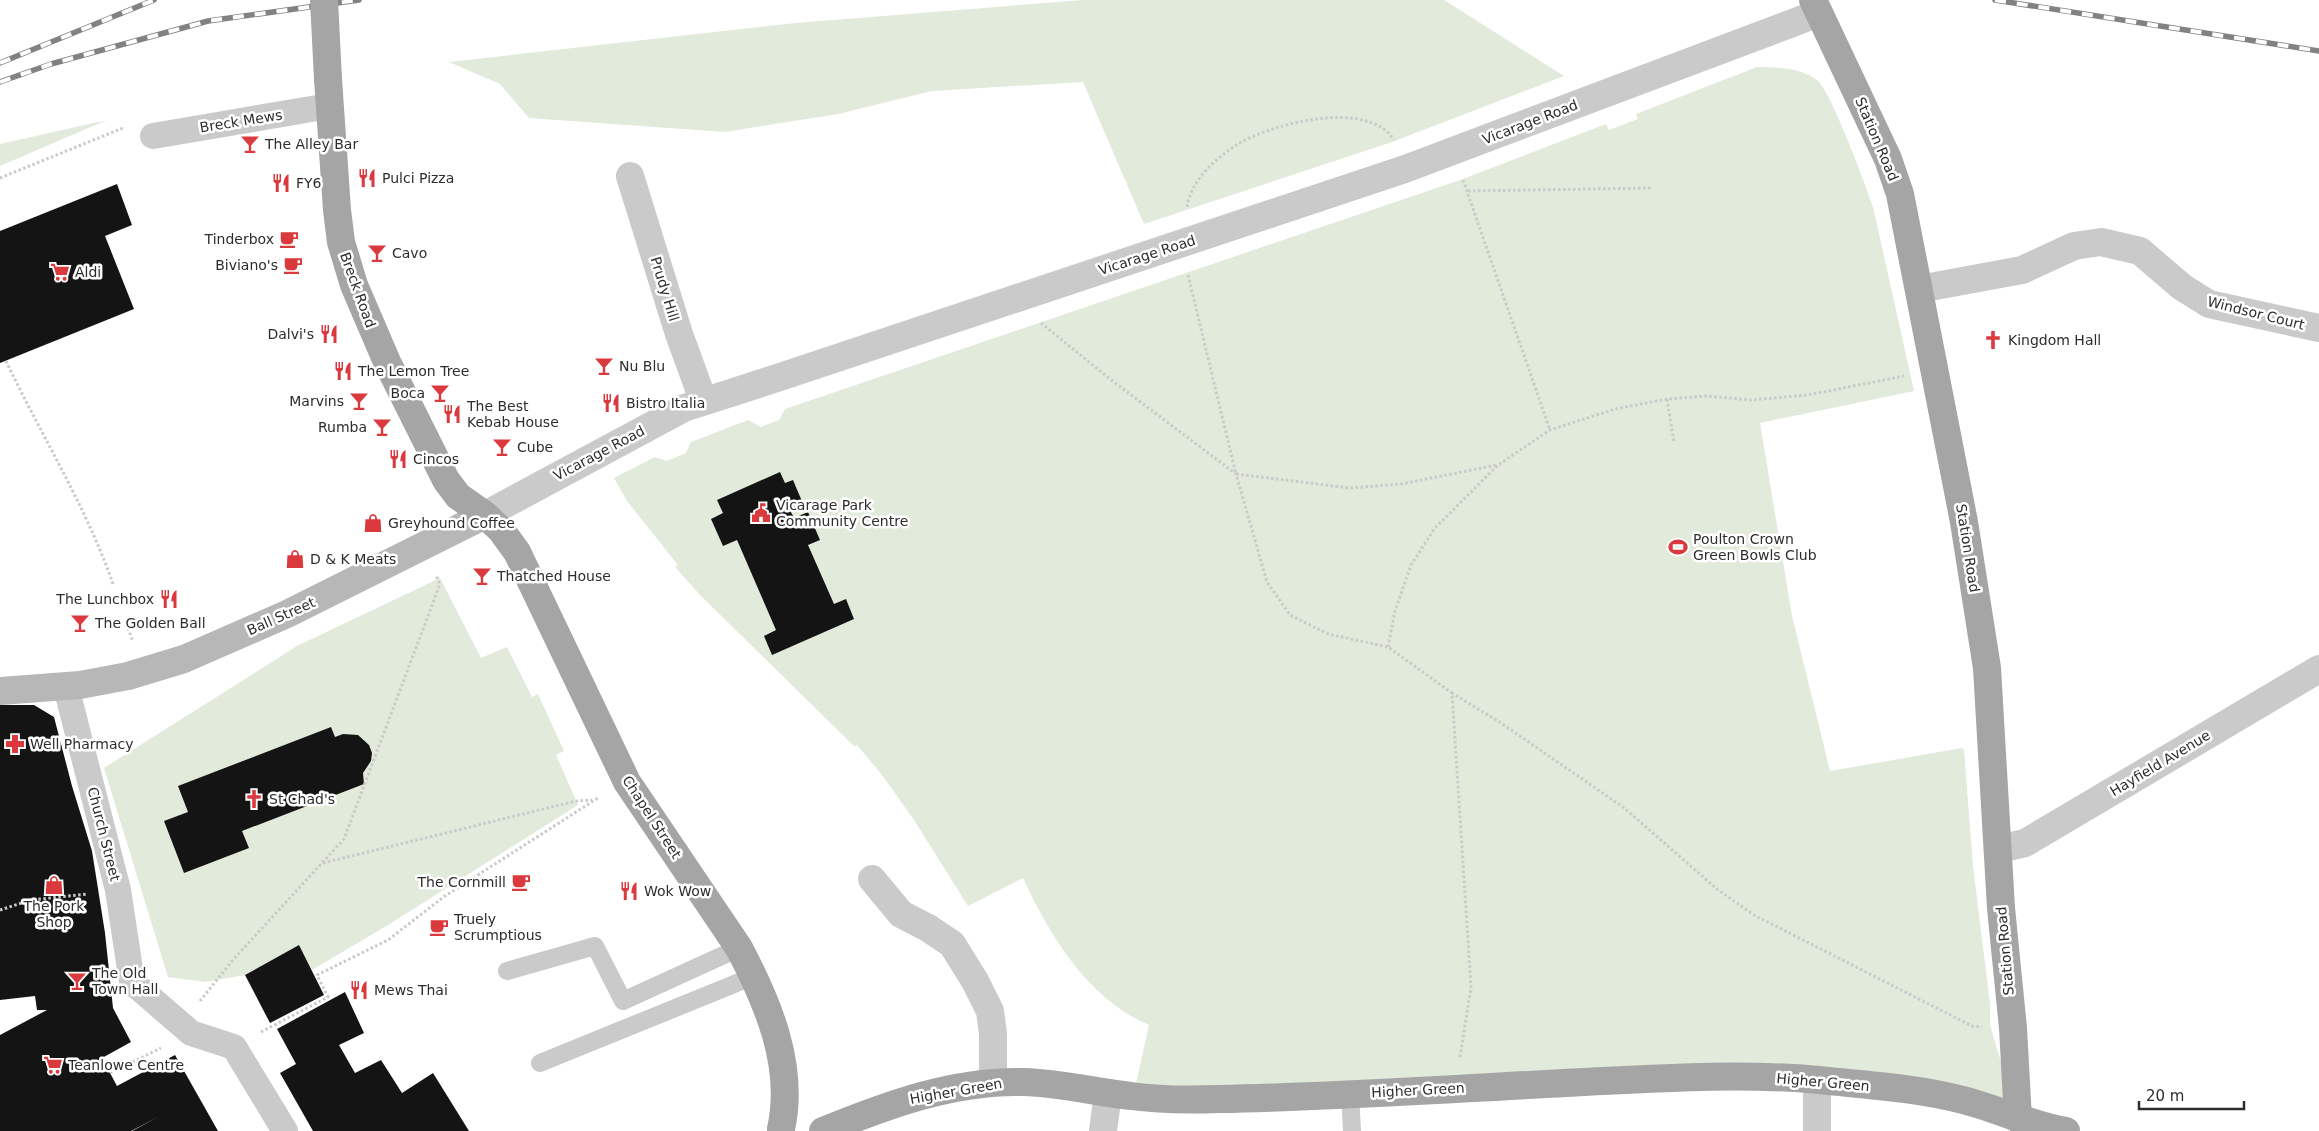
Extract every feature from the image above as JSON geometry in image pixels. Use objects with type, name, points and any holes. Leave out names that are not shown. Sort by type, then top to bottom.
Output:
[{"type":"main road","name":"Breck Road","points":[[324,0],[334,183],[341,242],[354,285],[387,362],[446,480],[458,496],[485,515]]},
{"type":"main road","name":"Station Road","points":[[1816,7],[1888,159],[1900,194],[1964,522],[1987,668],[2001,908],[2013,1028],[2018,1125]]},
{"type":"main road","name":"Ball Street","points":[[0,691],[66,687],[128,676],[184,659],[287,614],[485,515]]},
{"type":"main road","name":"Chapel Street","points":[[485,515],[502,530],[517,552],[627,782],[738,948],[754,976],[767,1006],[786,1084],[786,1106],[781,1130]]},
{"type":"main road","name":"Higher Green","points":[[823,1131],[889,1104],[934,1092],[993,1083],[1023,1082],[1067,1085],[1108,1093],[1165,1099],[1210,1099],[1724,1077],[1817,1080],[1933,1094],[1966,1100],[2018,1125],[2066,1131]]},
{"type":"street","name":"Vicarage Road","points":[[485,515],[591,456],[703,400],[1405,169],[1816,7]]},
{"type":"street","name":"Breck Mews","points":[[153,136],[329,106]]},
{"type":"street","name":"Prudy Hill","points":[[630,176],[679,334],[703,400]]},
{"type":"street","name":"Windsor Court","points":[[1919,289],[2022,270],[2074,246],[2101,242],[2140,251],[2182,287],[2209,304],[2319,328]]},
{"type":"street","name":"Hayfield Avenue","points":[[1999,849],[2025,843],[2319,669]]},
{"type":"street","name":"Church Street","points":[[66,687],[118,890],[132,982],[186,1029]]},
{"type":"street","points":[[872,879],[901,914],[928,928],[952,944],[975,981],[990,1011],[993,1034],[993,1083]]},
{"type":"street","points":[[186,1029],[234,1046],[285,1131]]},
{"type":"street","points":[[1817,1080],[1817,1131]]},
{"type":"street","points":[[1103,1131],[1108,1093]]},
{"type":"lane","points":[[507,971],[594,946],[623,1001],[738,948]]},
{"type":"lane","points":[[540,1063],[754,976]]},
{"type":"lane","points":[[1350,1093],[1352,1131]]},
{"type":"path","points":[[1405,169],[1392,138],[1379,126],[1358,119],[1316,119],[1263,133],[1238,144],[1199,176],[1188,194],[1186,210],[1187,241],[1236,474],[1267,582],[1290,615],[1328,634],[1388,647],[1452,693],[1501,723],[1623,807],[1717,889],[1754,915],[1972,1026],[2013,1028]]},
{"type":"path","points":[[0,178],[92,139],[128,126]]},
{"type":"path","points":[[1453,151],[1550,430]]},
{"type":"path","points":[[1468,191],[1651,188]]},
{"type":"path","points":[[1012,299],[1110,379],[1236,474],[1350,488],[1401,484],[1498,465]]},
{"type":"path","points":[[6,361],[28,407],[89,521],[113,584]]},
{"type":"path","points":[[1388,647],[1395,610],[1411,565],[1435,528],[1498,465],[1550,430],[1616,410],[1667,399],[1707,396],[1751,400],[1808,395],[1934,370]]},
{"type":"path","points":[[1667,399],[1674,442]]},
{"type":"path","points":[[110,1073],[186,1029],[232,961],[344,839],[440,584],[423,547]]},
{"type":"path","points":[[1452,693],[1471,987],[1455,1088]]},
{"type":"path","points":[[234,1046],[328,997],[317,975],[388,940],[445,896],[594,800],[627,782]]},
{"type":"path","points":[[322,863],[576,801],[594,800]]},
{"type":"path","points":[[0,910],[31,900],[118,890]]},
{"type":"green space","points":[[1083,0],[1444,0],[1564,76],[1392,142],[1144,224],[1083,82],[932,91],[838,114],[725,132],[529,118],[500,84],[449,62],[796,23]]},
{"type":"green space","points":[[1757,67],[1788,69],[1811,76],[1817,80],[1831,102],[1848,140],[1873,207],[1914,391],[1760,423],[1792,616],[1830,771],[1962,748],[1964,750],[1973,866],[1990,1004],[1990,1025],[2018,1119],[1817,1080],[1133,1097],[1149,1025],[1127,1014],[1107,999],[1073,964],[1046,922],[1023,878],[968,906],[914,820],[882,775],[857,745],[854,746],[700,595],[675,567],[678,565],[627,501],[614,478],[655,457],[667,461],[686,453],[691,442],[748,420],[761,427],[779,420],[785,409],[1463,179],[1606,124],[1609,130],[1638,119],[1636,114]]},
{"type":"green space","points":[[107,120],[0,166],[0,144]]},
{"type":"green space","points":[[440,578],[481,658],[507,647],[532,697],[538,694],[564,751],[556,755],[578,805],[388,925],[312,970],[299,945],[245,975],[205,982],[168,977],[104,768],[297,646]]},
{"type":"building","name":"Aldi","points":[[117,184],[132,225],[105,236],[134,309],[0,363],[0,231]]},
{"type":"building","points":[[780,472],[785,483],[793,480],[804,506],[791,512],[794,518],[808,512],[820,540],[808,545],[834,604],[846,599],[854,619],[772,655],[764,636],[776,630],[737,540],[723,546],[711,519],[723,513],[717,500]]},
{"type":"building","points":[[0,705],[34,705],[54,717],[72,786],[92,851],[105,933],[113,1008],[131,1042],[102,1058],[117,1086],[175,1055],[218,1131],[132,1131],[160,1116],[131,1131],[0,1131],[0,1035],[47,1010],[37,1010],[35,996],[0,1000]]},
{"type":"building","name":"St Chad's","points":[[331,727],[335,737],[343,734],[358,735],[369,745],[372,753],[371,761],[363,773],[364,784],[242,831],[249,848],[184,873],[164,821],[188,812],[178,786]]},
{"type":"building","points":[[299,945],[324,995],[270,1023],[245,975]]},
{"type":"building","points":[[345,992],[364,1033],[339,1045],[355,1073],[381,1060],[402,1093],[433,1073],[469,1131],[313,1131],[280,1073],[296,1064],[277,1029]]},
{"type":"railway","points":[[0,63],[154,0]]},
{"type":"railway","points":[[0,82],[51,64],[208,21],[359,0]]},
{"type":"railway","points":[[1995,0],[2319,51]]},
{"type":"place","name":"The Alley Bar","points":[[250,144]]},
{"type":"place","name":"Pulci Pizza","points":[[367,178]]},
{"type":"place","name":"FY6","points":[[281,183]]},
{"type":"place","name":"Tinderbox","points":[[289,239]]},
{"type":"place","name":"Cavo","points":[[377,253]]},
{"type":"place","name":"Biviano's","points":[[293,265]]},
{"type":"place","name":"Aldi","points":[[60,272]]},
{"type":"place","name":"Dalvi's","points":[[329,334]]},
{"type":"place","name":"Kingdom Hall","points":[[1993,340]]},
{"type":"place","name":"Nu Blu","points":[[604,366]]},
{"type":"place","name":"The Lemon Tree","points":[[343,371]]},
{"type":"place","name":"Boca","points":[[440,393]]},
{"type":"place","name":"Marvins","points":[[359,401]]},
{"type":"place","name":"Bistro Italia","points":[[611,403]]},
{"type":"place","name":"The Best Kebab House","points":[[452,414]]},
{"type":"place","name":"Rumba","points":[[382,427]]},
{"type":"place","name":"Cube","points":[[502,447]]},
{"type":"place","name":"Cincos","points":[[398,459]]},
{"type":"place","name":"Vicarage Park Community Centre","points":[[761,513]]},
{"type":"place","name":"Greyhound Coffee","points":[[373,523]]},
{"type":"place","name":"Poulton Crown Green Bowls Club","points":[[1678,547]]},
{"type":"place","name":"D & K Meats","points":[[295,559]]},
{"type":"place","name":"Thatched House","points":[[482,576]]},
{"type":"place","name":"The Lunchbox","points":[[169,599]]},
{"type":"place","name":"The Golden Ball","points":[[80,623]]},
{"type":"place","name":"Well Pharmacy","points":[[15,744]]},
{"type":"place","name":"St Chad's","points":[[254,799]]},
{"type":"place","name":"The Cornmill","points":[[521,882]]},
{"type":"place","name":"The Pork Shop","points":[[54,885]]},
{"type":"place","name":"Wok Wow","points":[[629,891]]},
{"type":"place","name":"Truely Scrumptious","points":[[439,927]]},
{"type":"place","name":"The Old Town Hall","points":[[77,981]]},
{"type":"place","name":"Mews Thai","points":[[359,990]]},
{"type":"place","name":"Teanlowe Centre","points":[[53,1065]]}]
